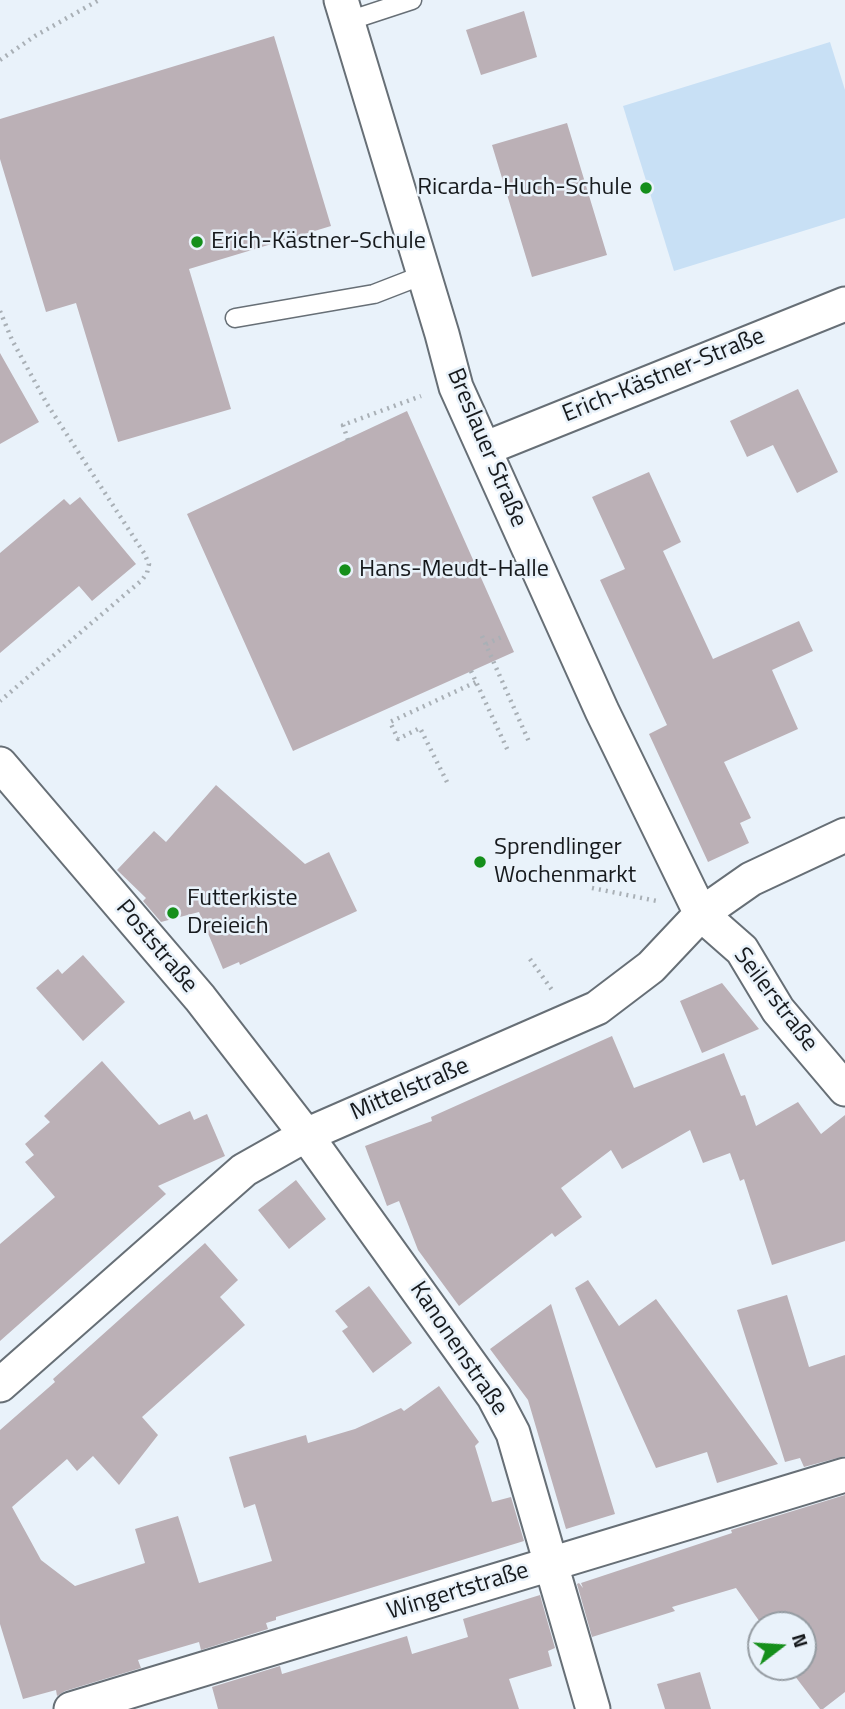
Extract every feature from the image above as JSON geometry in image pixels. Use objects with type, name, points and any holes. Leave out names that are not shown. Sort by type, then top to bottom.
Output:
[{"type":"street","name":"Breslauer Straße","points":[[344,11],[456,387],[603,711],[701,914]]},
{"type":"street","name":"Erich-Kästner-Straße","points":[[484,449],[845,304]]},
{"type":"street","name":"Poststraße","points":[[0,764],[200,998],[306,1135]]},
{"type":"street","name":"Mittelstraße","points":[[0,1385],[227,1183],[262,1158],[306,1135],[597,1009],[651,967],[701,914],[751,879],[845,835]]},
{"type":"street","name":"Seilerstraße","points":[[701,914],[742,950],[778,1010],[845,1089]]},
{"type":"street","name":"Kanonenstraße","points":[[306,1135],[505,1415],[513,1433],[593,1709]]},
{"type":"street","name":"Wingertstraße","points":[[71,1709],[845,1475]]},
{"type":"lane","points":[[344,11],[412,0]]},
{"type":"lane","points":[[235,318],[374,294],[423,275]]},
{"type":"path","points":[[0,60],[35,36],[99,0]]},
{"type":"path","points":[[0,311],[12,340],[47,404],[145,553],[149,564],[142,580],[0,701]]},
{"type":"path","points":[[348,440],[343,425],[385,410]]},
{"type":"path","points":[[482,636],[530,744]]},
{"type":"path","points":[[486,644],[504,636]]},
{"type":"path","points":[[471,671],[509,753]]},
{"type":"path","points":[[447,782],[421,728],[397,739],[390,722],[476,682]]},
{"type":"path","points":[[592,888],[701,914]]},
{"type":"shaded area","points":[[830,42],[845,90],[845,218],[674,271],[623,106]]},
{"type":"building","points":[[524,11],[537,57],[481,75],[466,30]]},
{"type":"building","points":[[274,36],[331,226],[189,269],[231,409],[118,442],[76,303],[46,312],[0,159],[0,119]]},
{"type":"building","points":[[567,123],[607,255],[532,277],[492,145]]},
{"type":"building","points":[[0,353],[39,422],[0,444]]},
{"type":"building","points":[[798,389],[838,472],[797,493],[773,445],[747,457],[730,421]]},
{"type":"building","name":"Hans-Meudt-Halle","points":[[407,411],[514,652],[293,751],[187,514]]},
{"type":"building","points":[[649,472],[681,542],[663,551],[713,659],[799,621],[813,651],[772,670],[798,729],[724,762],[751,818],[740,823],[749,843],[708,862],[649,734],[667,725],[600,580],[625,569],[592,497]]},
{"type":"building","points":[[80,497],[136,564],[92,601],[79,586],[0,653],[0,553],[64,499],[70,505]]},
{"type":"building","points":[[216,785],[305,864],[329,852],[357,911],[240,965],[239,962],[223,969],[199,912],[161,922],[143,901],[146,898],[117,870],[154,831],[166,842]]},
{"type":"building","points":[[83,955],[125,1002],[83,1041],[36,988],[58,969],[62,974]]},
{"type":"building","points":[[722,983],[759,1029],[702,1053],[680,1001]]},
{"type":"building","points":[[612,1036],[634,1088],[724,1053],[741,1096],[745,1095],[756,1126],[798,1102],[821,1134],[845,1115],[845,1241],[772,1265],[744,1179],[740,1181],[730,1153],[703,1163],[690,1130],[622,1169],[611,1150],[561,1188],[582,1217],[555,1237],[552,1233],[459,1306],[418,1250],[399,1201],[387,1206],[365,1146],[432,1121],[431,1117]]},
{"type":"building","points":[[102,1061],[159,1125],[190,1111],[194,1120],[207,1114],[225,1156],[158,1186],[166,1194],[0,1341],[0,1244],[55,1197],[25,1162],[34,1155],[25,1144],[50,1122],[44,1116]]},
{"type":"building","points":[[296,1180],[326,1219],[289,1249],[258,1210]]},
{"type":"building","points":[[205,1243],[238,1280],[220,1297],[245,1325],[142,1417],[158,1435],[119,1485],[93,1456],[77,1471],[67,1459],[12,1507],[41,1560],[75,1586],[145,1563],[135,1529],[178,1516],[199,1583],[272,1561],[255,1504],[244,1508],[229,1457],[306,1435],[308,1443],[355,1429],[401,1408],[404,1411],[439,1386],[479,1442],[475,1446],[492,1502],[511,1497],[524,1541],[276,1617],[276,1620],[266,1623],[268,1629],[201,1650],[199,1642],[138,1660],[141,1668],[65,1691],[57,1696],[56,1690],[23,1699],[0,1624],[0,1430]]},
{"type":"building","points":[[588,1280],[619,1326],[656,1299],[778,1464],[717,1483],[707,1452],[656,1468],[575,1288]]},
{"type":"building","points":[[369,1286],[412,1343],[373,1373],[342,1331],[348,1327],[335,1311]]},
{"type":"building","points":[[787,1295],[809,1367],[845,1355],[845,1456],[804,1467],[800,1458],[785,1462],[737,1310]]},
{"type":"building","points":[[551,1304],[615,1514],[566,1529],[528,1400],[490,1349]]},
{"type":"building","points":[[845,1495],[845,1692],[823,1709],[820,1709],[799,1681],[817,1681],[817,1611],[752,1611],[736,1588],[672,1607],[675,1611],[592,1637],[577,1584],[583,1588],[581,1583],[732,1533],[731,1530]]},
{"type":"building","points":[[540,1595],[555,1648],[548,1651],[552,1666],[509,1679],[519,1709],[218,1709],[212,1687],[280,1666],[282,1674],[407,1636],[412,1654],[468,1637],[463,1619]]},
{"type":"building","points":[[700,1672],[711,1709],[665,1709],[657,1684]]},
{"type":"place","name":"Ricarda-Huch-Schule","points":[[646,188]]},
{"type":"place","name":"Erich-Kästner-Schule","points":[[197,242]]},
{"type":"place","name":"Hans-Meudt-Halle","points":[[345,570]]},
{"type":"place","name":"Sprendlinger Wochenmarkt","points":[[480,862]]},
{"type":"place","name":"Futterkiste Dreieich","points":[[173,913]]}]
